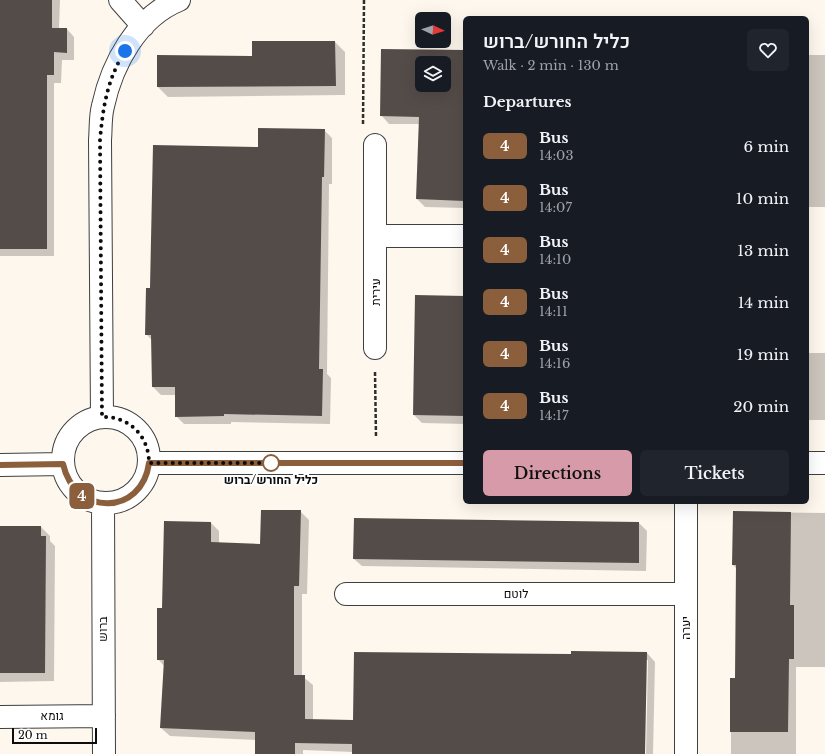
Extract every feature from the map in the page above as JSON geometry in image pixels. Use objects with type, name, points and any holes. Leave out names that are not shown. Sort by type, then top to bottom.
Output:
[{"type":"street","points":[[120,0],[143,26]]},
{"type":"street","points":[[102,417],[100,140],[102,107],[119,60],[143,26],[171,3],[179,0]]},
{"type":"street","name":"עירית","points":[[375,145],[375,348]]},
{"type":"street","points":[[376,236],[463,236]]},
{"type":"street","points":[[102,417],[116,418],[134,427],[146,443],[149,463],[143,483],[134,493],[123,500],[103,503],[90,500],[78,493],[66,477],[63,464],[64,450],[73,432],[83,423],[102,417]]},
{"type":"street","points":[[149,463],[463,463]]},
{"type":"street","points":[[809,463],[825,463]]},
{"type":"street","points":[[0,465],[63,464]]},
{"type":"street","name":"ברוש","points":[[103,503],[104,754]]},
{"type":"street","name":"יערה","points":[[686,504],[686,754]]},
{"type":"street","name":"לוטם","points":[[346,594],[686,594]]},
{"type":"street","name":"גומא","points":[[0,717],[104,716]]},
{"type":"path","points":[[364,0],[363,137],[375,145]]},
{"type":"path","points":[[375,348],[376,463]]},
{"type":"building","points":[[0,0],[52,0],[52,28],[67,28],[67,53],[54,52],[54,75],[47,75],[47,249],[0,249]]},
{"type":"building","points":[[252,41],[335,41],[336,86],[157,87],[157,55],[252,56]]},
{"type":"building","points":[[381,49],[463,50],[463,201],[416,199],[419,117],[380,116]]},
{"type":"building","points":[[258,128],[325,129],[324,177],[322,177],[319,369],[323,369],[322,416],[224,414],[224,416],[175,417],[175,387],[152,387],[151,335],[145,335],[146,288],[150,288],[153,145],[258,147]]},
{"type":"building","points":[[415,295],[463,296],[463,416],[413,415]]},
{"type":"building","points":[[261,510],[301,510],[299,586],[294,586],[294,675],[305,675],[305,719],[353,720],[354,652],[571,654],[571,651],[647,652],[645,754],[352,754],[352,744],[295,743],[295,754],[255,754],[255,732],[160,728],[164,660],[157,660],[157,608],[162,608],[164,521],[211,522],[211,542],[260,544]]},
{"type":"building","points":[[733,511],[791,512],[790,605],[794,605],[794,659],[789,659],[788,732],[730,732],[730,678],[735,678],[736,565],[732,565]]},
{"type":"building","points":[[354,518],[639,522],[639,563],[353,559]]},
{"type":"building","points":[[0,526],[41,526],[41,536],[46,536],[45,673],[0,673]]},
{"type":"bus line","name":"4","points":[[0,465],[63,464],[66,477],[78,493],[96,502],[110,503],[129,497],[139,488],[143,483],[149,463],[463,463]]},
{"type":"place","name":"כליל החורש/ברוש","points":[[271,463]]},
{"type":"route","points":[[125,51],[119,60],[102,107],[100,140],[102,417],[109,416],[122,420],[139,431],[148,449],[149,463],[271,463]]}]
